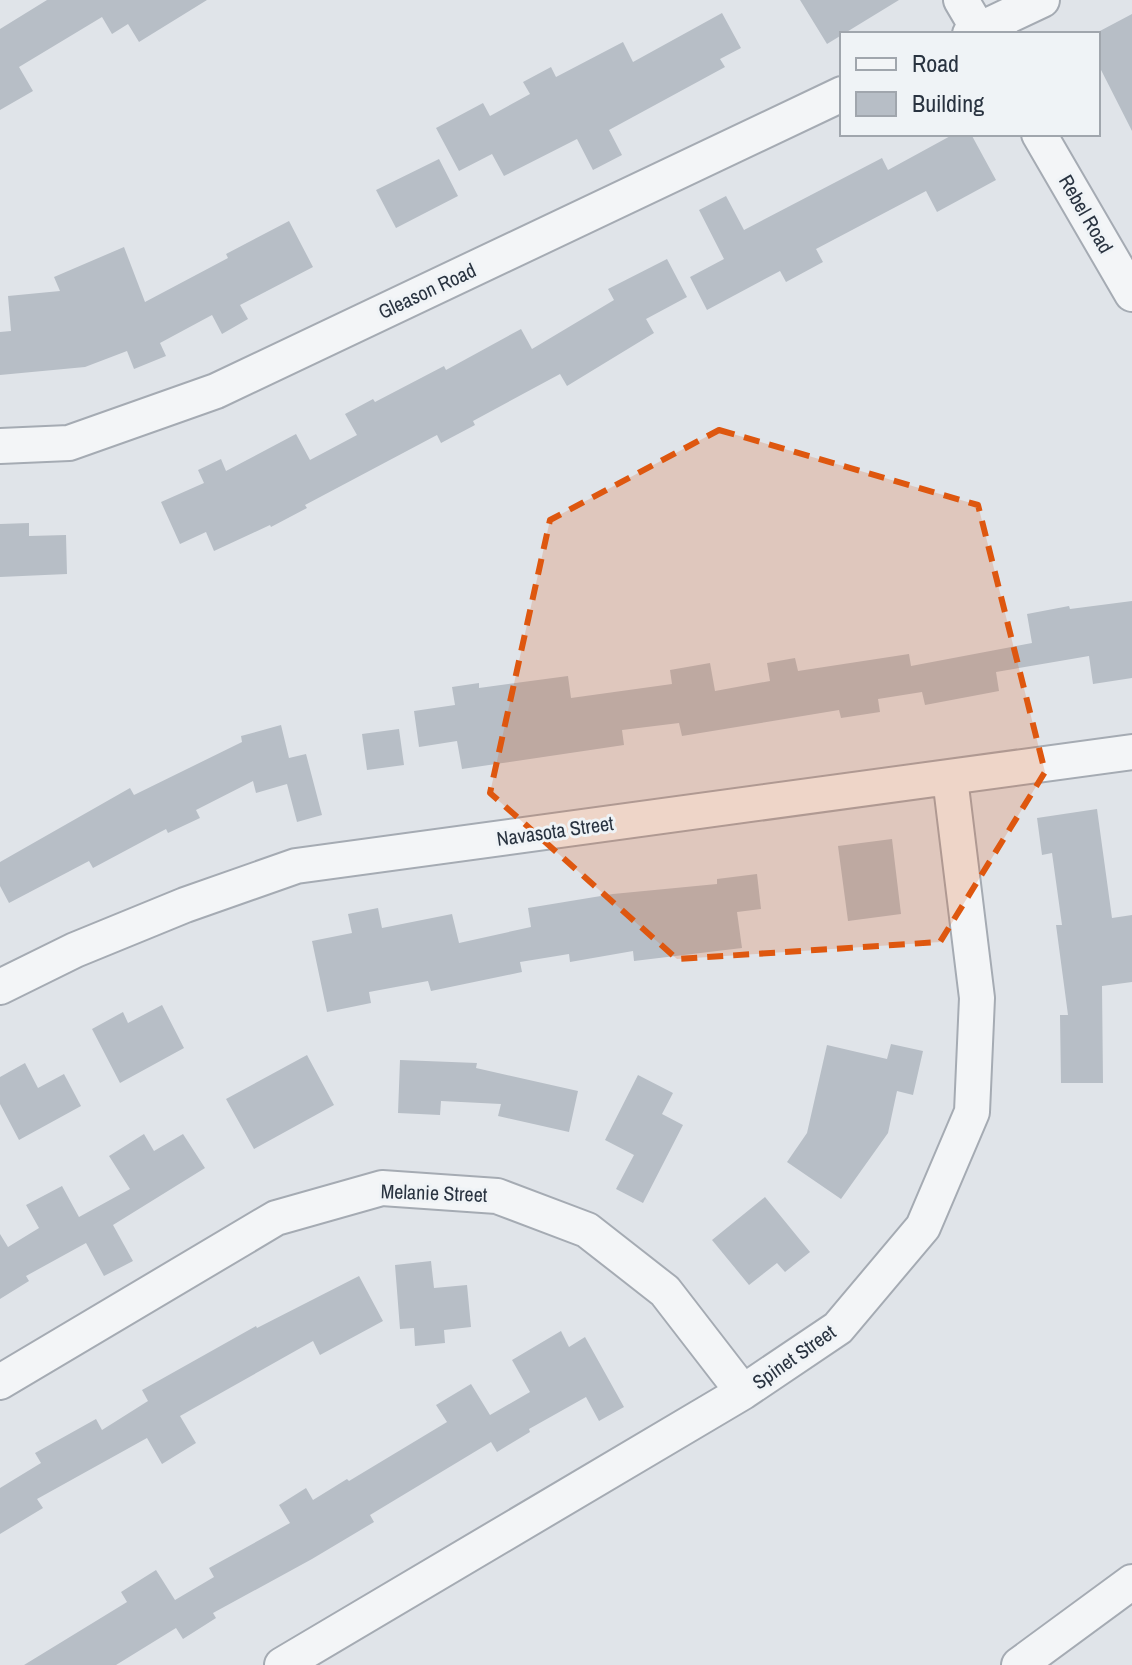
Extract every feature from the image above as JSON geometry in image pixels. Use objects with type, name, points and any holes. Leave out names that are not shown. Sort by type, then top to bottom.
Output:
[{"type":"street","points":[[961,0],[976,32]]},
{"type":"street","points":[[978,32],[1042,0]]},
{"type":"street","name":"Gleason Road","points":[[0,446],[69,443],[216,391],[840,95]]},
{"type":"street","name":"Rebel Road","points":[[1040,136],[1132,294]]},
{"type":"street","name":"Navasota Street","points":[[0,987],[75,950],[185,905],[296,866],[1132,752]]},
{"type":"street","name":"Spinet Street","points":[[282,1665],[743,1392],[838,1328],[923,1227],[972,1112],[977,998],[950,778]]},
{"type":"street","name":"Melanie Street","points":[[0,1382],[276,1218],[382,1188],[497,1196],[587,1230],[665,1291],[743,1392]]},
{"type":"street","points":[[1019,1665],[1132,1582]]},
{"type":"highlighted area","points":[[719,430],[978,505],[1045,772],[940,942],[677,959],[490,793],[550,520]]},
{"type":"building","points":[[47,0],[207,0],[139,42],[128,24],[112,34],[102,17],[19,67],[33,91],[0,110],[0,29]]},
{"type":"building","points":[[800,0],[899,0],[847,32],[840,32],[840,36],[827,44]]},
{"type":"building","points":[[722,13],[741,48],[720,59],[725,67],[609,130],[622,155],[593,170],[577,139],[504,176],[492,154],[459,171],[436,128],[483,103],[490,116],[530,94],[523,82],[551,67],[556,77],[623,42],[633,62]]},
{"type":"building","points":[[1132,14],[1132,131],[1100,68],[1098,32]]},
{"type":"building","points":[[950,136],[972,136],[996,180],[937,212],[926,191],[816,249],[823,262],[786,282],[780,271],[707,310],[690,277],[724,259],[699,210],[726,196],[744,230],[882,158],[888,170]]},
{"type":"building","points":[[439,159],[458,196],[396,228],[376,190]]},
{"type":"building","points":[[289,221],[313,267],[240,305],[248,319],[222,334],[212,315],[160,343],[166,356],[134,369],[127,351],[85,367],[0,375],[0,332],[11,331],[8,296],[60,291],[54,277],[124,247],[145,302]]},
{"type":"building","points":[[667,259],[687,297],[646,319],[654,333],[567,386],[560,374],[473,421],[475,425],[441,443],[437,435],[305,505],[307,508],[271,527],[214,551],[206,532],[180,544],[161,502],[204,483],[198,470],[221,459],[226,471],[296,434],[310,460],[357,435],[345,414],[444,366],[446,370],[521,329],[532,349],[614,300],[608,289]]},
{"type":"building","points":[[29,523],[29,536],[66,535],[67,574],[0,577],[0,524]]},
{"type":"building","points":[[1132,601],[1132,678],[1093,684],[1089,656],[996,672],[999,691],[925,705],[922,692],[878,699],[880,712],[841,718],[839,710],[682,736],[679,723],[622,730],[624,745],[462,769],[457,741],[419,747],[414,711],[455,705],[452,687],[479,683],[479,688],[568,676],[571,698],[672,684],[670,670],[710,663],[715,691],[770,681],[767,663],[795,658],[798,671],[909,654],[911,666],[1032,643],[1027,614],[1069,606],[1070,609]]},
{"type":"building","points":[[281,725],[289,758],[306,754],[322,815],[297,822],[287,784],[256,793],[253,781],[196,810],[200,818],[168,833],[166,829],[93,868],[89,861],[9,903],[0,886],[0,862],[130,788],[134,795],[242,742],[241,736]]},
{"type":"building","points":[[399,729],[404,765],[367,770],[362,734]]},
{"type":"building","points":[[1097,809],[1112,918],[1132,915],[1132,982],[1102,986],[1103,1083],[1061,1083],[1060,1015],[1068,1015],[1056,925],[1062,925],[1052,853],[1042,855],[1037,818]]},
{"type":"building","points":[[892,839],[901,914],[848,921],[838,846]]},
{"type":"building","points":[[757,874],[761,909],[737,912],[742,948],[634,961],[633,951],[570,962],[569,954],[520,962],[522,972],[431,991],[428,981],[369,992],[371,1003],[327,1012],[312,941],[352,933],[348,914],[378,908],[382,928],[452,914],[459,943],[531,927],[528,908],[613,894],[717,884],[717,879]]},
{"type":"building","points":[[162,1005],[184,1048],[120,1083],[92,1029],[123,1012],[128,1023]]},
{"type":"building","points":[[891,1044],[923,1051],[913,1095],[897,1091],[888,1133],[841,1199],[787,1162],[807,1133],[827,1045],[887,1059]]},
{"type":"building","points":[[307,1055],[334,1105],[254,1149],[226,1099]]},
{"type":"building","points":[[400,1060],[477,1063],[476,1068],[578,1091],[569,1132],[498,1116],[501,1104],[441,1101],[440,1115],[398,1113]]},
{"type":"building","points":[[25,1063],[38,1088],[64,1074],[81,1106],[19,1140],[0,1104],[0,1077]]},
{"type":"building","points":[[638,1075],[673,1093],[662,1114],[683,1125],[643,1203],[616,1189],[634,1155],[605,1140]]},
{"type":"building","points":[[144,1134],[154,1151],[183,1134],[205,1168],[113,1225],[133,1261],[104,1276],[86,1243],[26,1276],[29,1281],[0,1299],[0,1234],[8,1247],[39,1228],[26,1205],[62,1186],[79,1217],[130,1189],[109,1156]]},
{"type":"building","points":[[765,1197],[810,1252],[785,1272],[777,1263],[749,1285],[712,1240]]},
{"type":"building","points":[[431,1261],[434,1288],[467,1285],[471,1327],[444,1330],[445,1343],[415,1346],[414,1328],[400,1329],[395,1265]]},
{"type":"building","points":[[359,1276],[383,1321],[320,1355],[313,1341],[180,1416],[196,1443],[162,1464],[147,1438],[37,1499],[43,1508],[0,1534],[0,1488],[41,1463],[35,1453],[96,1419],[102,1430],[148,1401],[142,1390],[256,1326]]},
{"type":"building","points":[[561,1331],[569,1347],[585,1337],[624,1407],[599,1421],[586,1397],[529,1429],[530,1432],[497,1452],[491,1442],[370,1515],[374,1522],[213,1613],[216,1618],[183,1639],[176,1628],[116,1665],[24,1665],[127,1602],[121,1592],[156,1570],[175,1600],[214,1577],[209,1568],[290,1523],[279,1505],[306,1488],[313,1500],[447,1422],[436,1405],[471,1384],[490,1415],[530,1392],[512,1360]]}]
